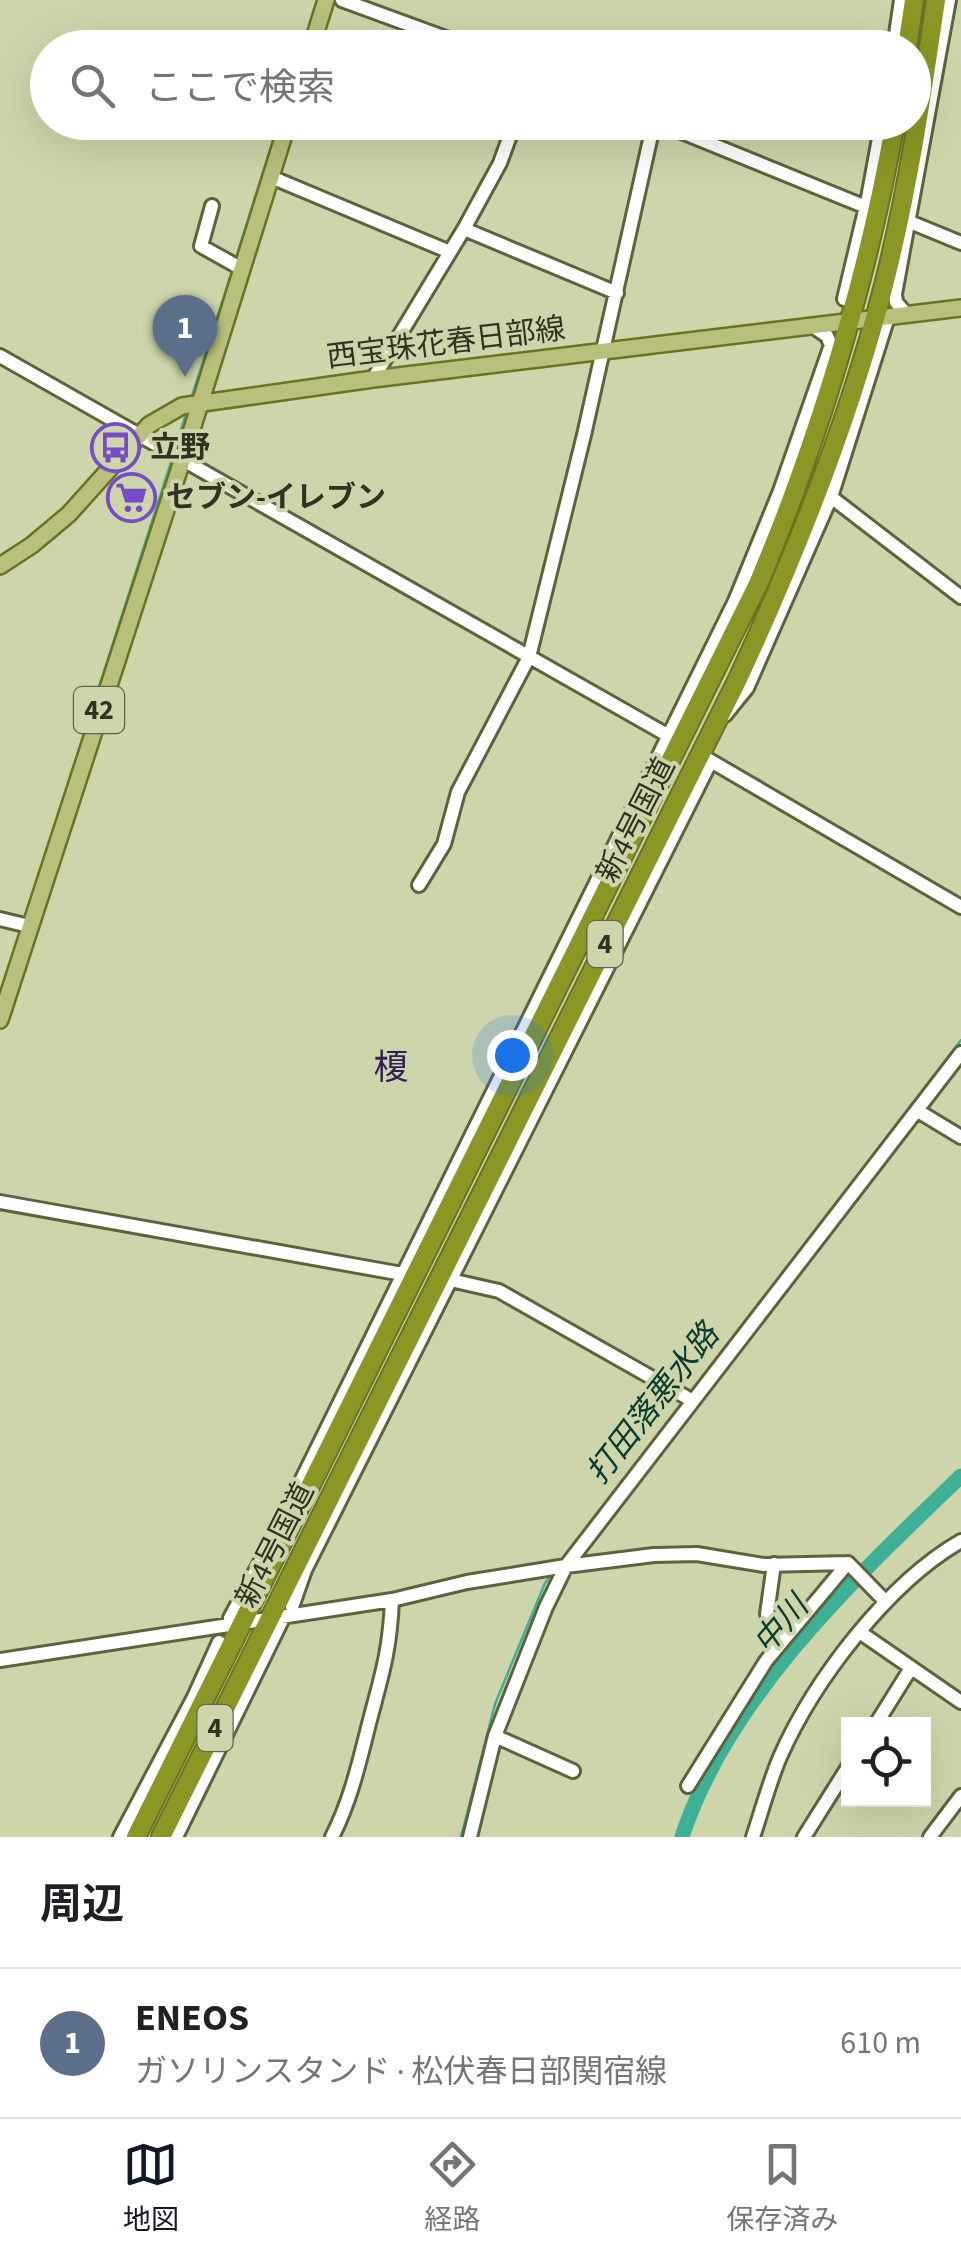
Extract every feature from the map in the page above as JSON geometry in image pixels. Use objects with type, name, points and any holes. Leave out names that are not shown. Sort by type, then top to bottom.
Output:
[{"type":"highway","points":[[910,30],[914,0]]},
{"type":"highway","name":"新4号国道","points":[[931,33],[936,0]]},
{"type":"highway","name":"新4号国道","points":[[136,1837],[237,1620],[779,533],[808,458],[850,323],[856,277],[890,140]]},
{"type":"highway","name":"新4号国道","points":[[161,1837],[282,1614],[307,1556],[706,758],[715,724],[796,548],[867,365],[881,318],[915,140]]},
{"type":"main road","points":[[317,30],[326,0]]},
{"type":"main road","name":"42","points":[[0,1020],[282,140]]},
{"type":"main road","name":"西宝珠花春日部線","points":[[0,566],[69,514],[138,435],[161,416],[201,402],[961,308]]},
{"type":"street","points":[[342,0],[424,30]]},
{"type":"street","points":[[897,30],[901,0]]},
{"type":"street","points":[[931,102],[949,0]]},
{"type":"street","points":[[373,379],[464,229],[508,140]]},
{"type":"street","points":[[419,885],[444,844],[458,792],[528,657],[652,140]]},
{"type":"street","points":[[700,140],[866,207]]},
{"type":"street","points":[[844,299],[856,277],[879,140]]},
{"type":"street","points":[[907,315],[896,302],[895,294],[924,140]]},
{"type":"street","points":[[271,177],[450,252]]},
{"type":"street","points":[[212,206],[201,246],[242,269]]},
{"type":"street","points":[[910,222],[961,243]]},
{"type":"street","points":[[464,229],[617,293]]},
{"type":"street","points":[[0,356],[675,739],[755,556],[810,410],[831,345],[827,336],[814,327]]},
{"type":"street","points":[[715,724],[747,688],[831,497],[867,365]]},
{"type":"street","points":[[831,497],[961,597]]},
{"type":"street","points":[[706,758],[961,907]]},
{"type":"street","points":[[0,919],[29,926]]},
{"type":"street","points":[[470,1837],[496,1736],[566,1566],[961,1054]]},
{"type":"street","points":[[918,1111],[961,1137]]},
{"type":"street","points":[[0,1202],[409,1275]]},
{"type":"street","points":[[446,1279],[498,1291],[693,1401]]},
{"type":"street","points":[[753,1837],[772,1776],[794,1729],[842,1655],[886,1601],[922,1568],[958,1548]]},
{"type":"street","points":[[0,1660],[237,1620],[392,1600],[467,1582],[566,1566],[654,1555],[697,1554],[774,1564],[848,1563],[886,1601]]},
{"type":"street","points":[[688,1786],[766,1661],[848,1563]]},
{"type":"street","points":[[767,1614],[774,1564]]},
{"type":"street","points":[[332,1837],[353,1792],[385,1673],[392,1600]]},
{"type":"street","points":[[176,1837],[282,1614]]},
{"type":"street","points":[[861,1633],[961,1702]]},
{"type":"street","points":[[120,1837],[203,1692],[219,1642]]},
{"type":"street","points":[[880,1717],[912,1668]]},
{"type":"street","points":[[496,1736],[573,1772]]},
{"type":"street","points":[[804,1837],[841,1779]]},
{"type":"street","points":[[930,1837],[961,1796]]},
{"type":"waterway","points":[[235,261],[273,140]]},
{"type":"waterway","points":[[191,399],[233,268]]},
{"type":"waterway","points":[[174,451],[187,411]]},
{"type":"waterway","points":[[25,918],[172,459]]},
{"type":"waterway","points":[[0,996],[21,930]]},
{"type":"waterway","name":"打田落悪水路","points":[[690,1394],[961,1040]]},
{"type":"waterway","name":"打田落悪水路","points":[[562,1561],[685,1400]]},
{"type":"waterway","name":"中川","points":[[682,1837],[703,1785],[730,1735],[763,1687],[839,1597],[961,1476]]},
{"type":"waterway","name":"打田落悪水路","points":[[461,1837],[495,1704],[551,1575]]},
{"type":"place","name":"ENEOS","points":[[185,377]]},
{"type":"place","name":"立野","points":[[115,447]]},
{"type":"place","name":"セブン-イレブン","points":[[131,497]]},
{"type":"district","name":"榎","points":[[391,1068]]}]
